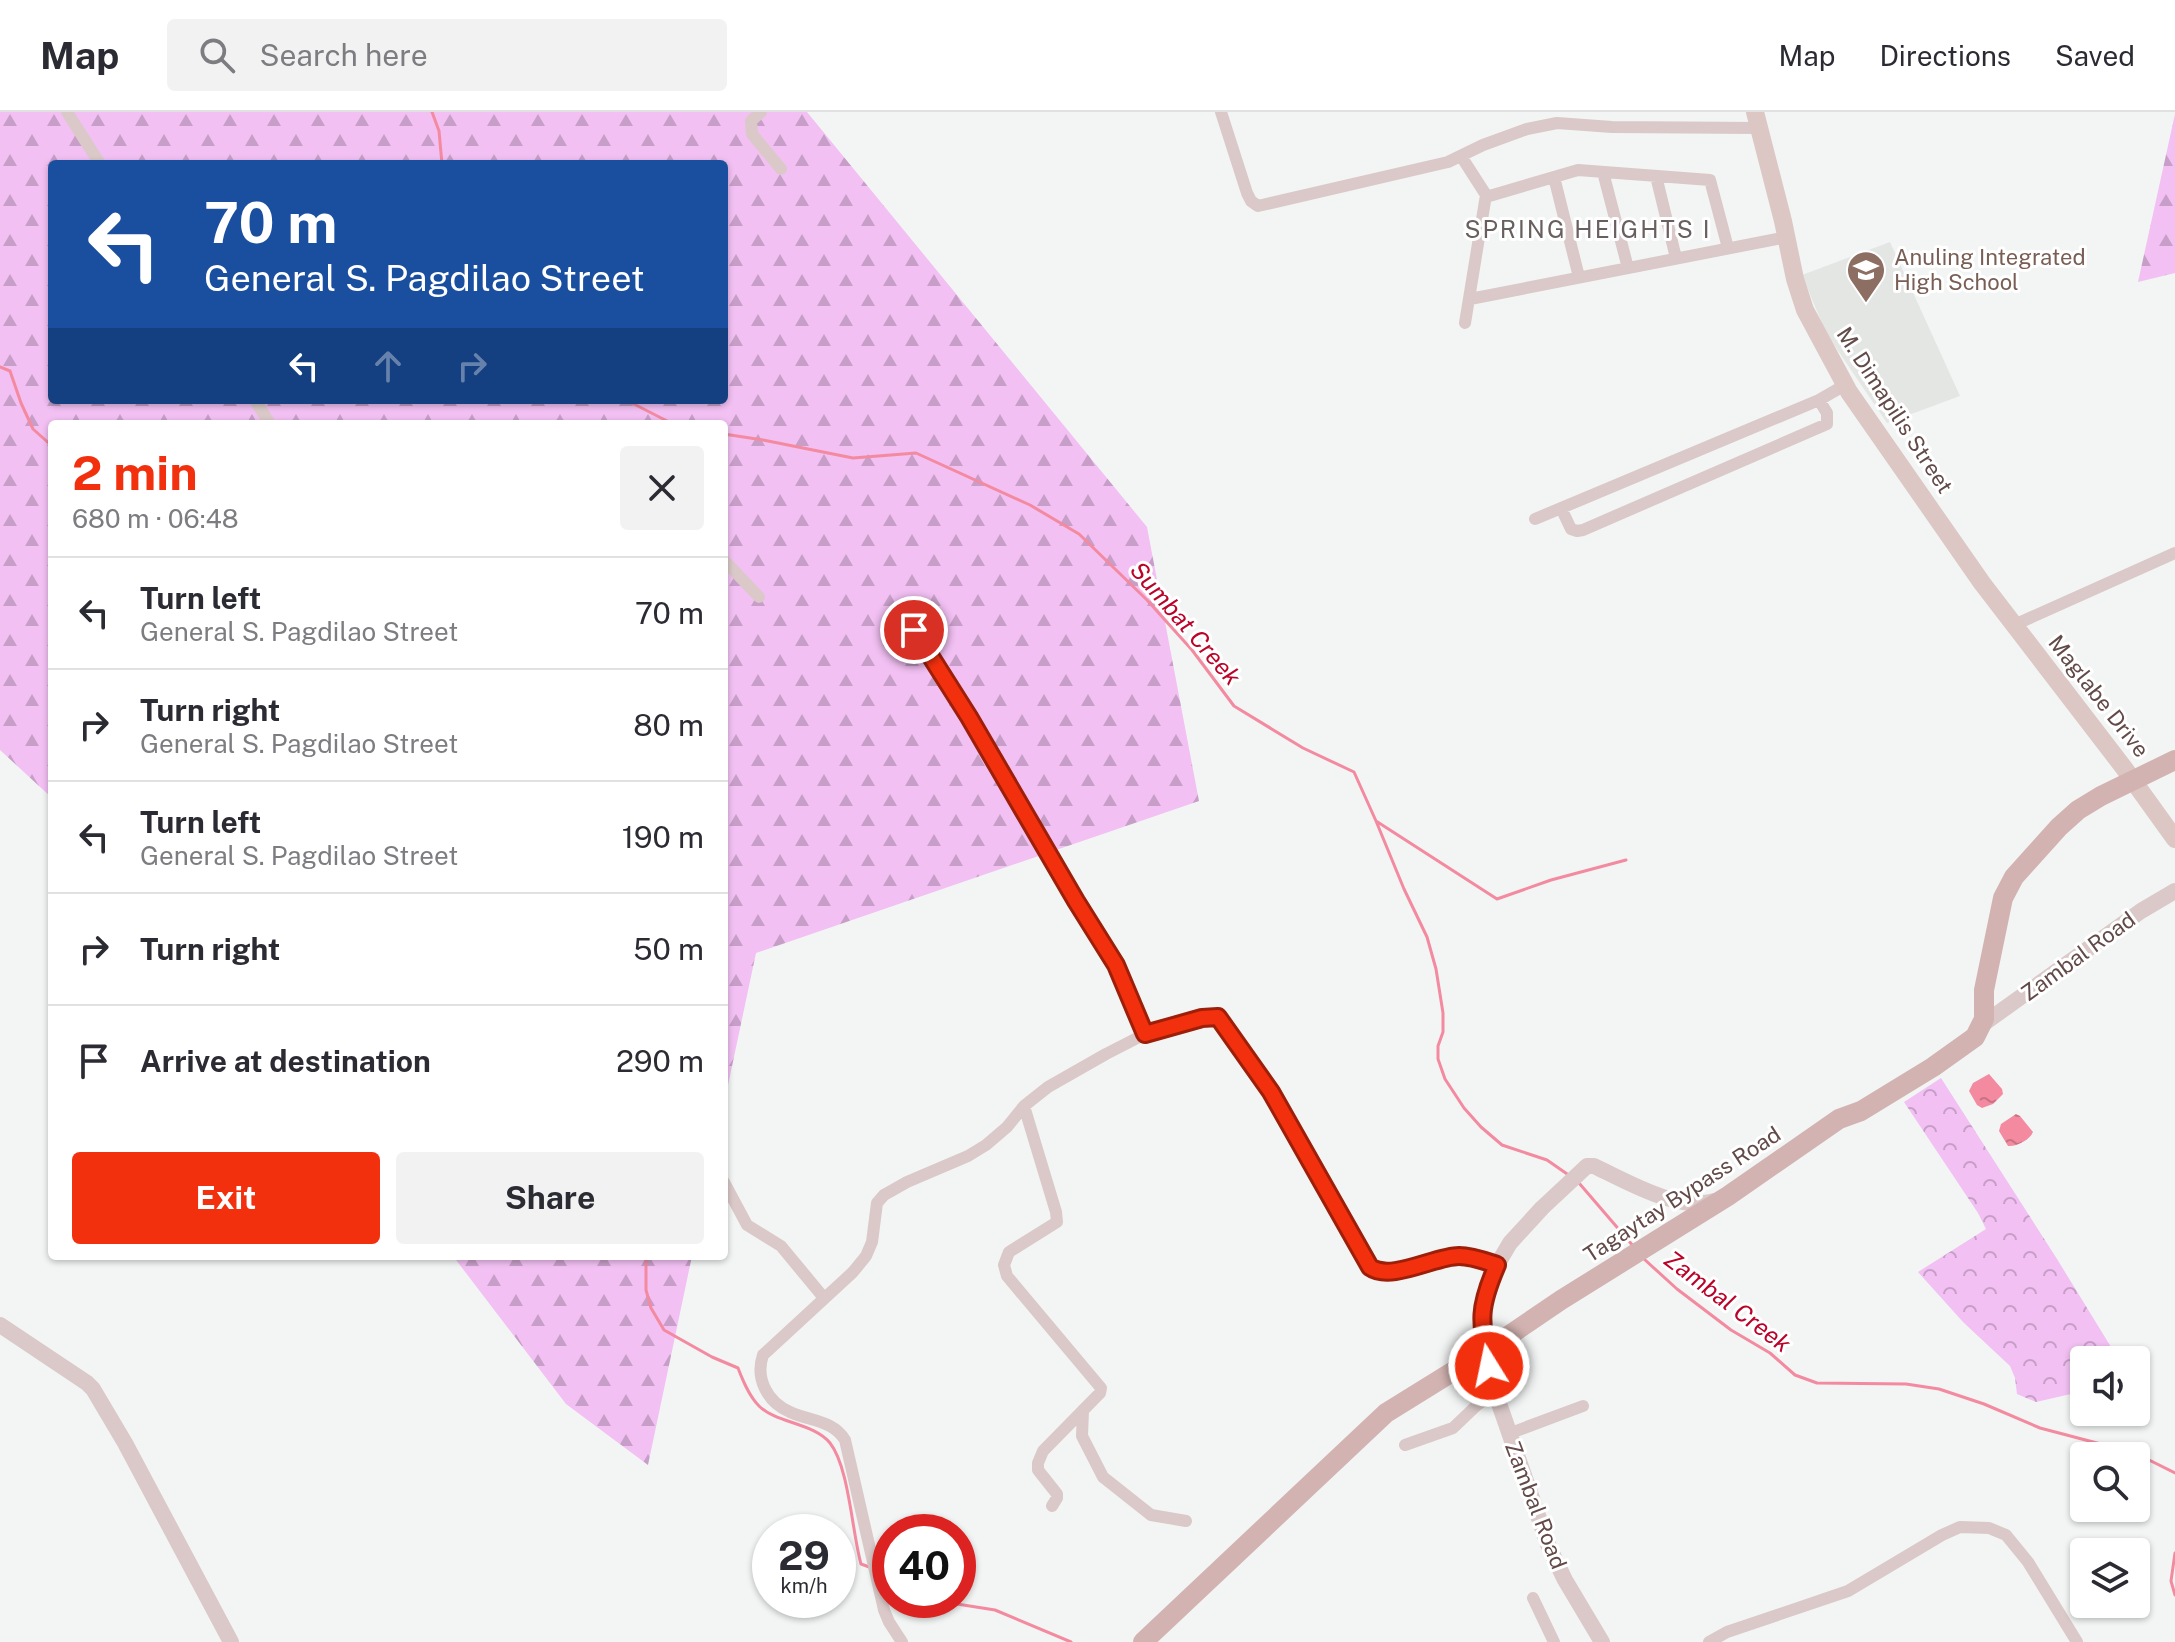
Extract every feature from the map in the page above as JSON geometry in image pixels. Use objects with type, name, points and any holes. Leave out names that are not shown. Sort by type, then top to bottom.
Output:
[{"type":"main road","name":"M. Dimapilis Street","points":[[1757,120],[1805,310],[1845,385],[1982,583]]},
{"type":"main road","name":"Maglabe Drive","points":[[1982,583],[2175,839]]},
{"type":"main road","points":[[1983,1024],[1984,990],[2007,888],[2035,852],[2072,815],[2175,760]]},
{"type":"main road","name":"Tagaytay Bypass Road","points":[[1143,1642],[1378,1419],[1728,1196],[1839,1119],[1861,1111],[1965,1045],[1983,1024]]},
{"type":"street","points":[[67,112],[97,160]]},
{"type":"street","points":[[761,112],[751,121],[752,134],[781,169]]},
{"type":"street","points":[[1221,112],[1247,193],[1258,206],[1409,173],[1448,162],[1527,129],[1557,123],[1612,127],[1757,120]]},
{"type":"street","points":[[1461,156],[1486,197],[1465,323]]},
{"type":"street","points":[[1486,197],[1578,170],[1710,180],[1728,248]]},
{"type":"street","points":[[1603,172],[1628,268]]},
{"type":"street","points":[[1656,176],[1676,258]]},
{"type":"street","points":[[1554,177],[1579,277]]},
{"type":"street","points":[[1470,299],[1787,237]]},
{"type":"street","points":[[1535,519],[1819,400],[1845,385]]},
{"type":"street","points":[[1561,508],[1571,529],[1583,530],[1827,424],[1827,413],[1819,400]]},
{"type":"street","points":[[1689,454],[1700,479]]},
{"type":"street","points":[[2014,625],[2175,553]]},
{"type":"street","points":[[728,564],[759,597]]},
{"type":"street","points":[[914,630],[1116,965],[1145,1034]]},
{"type":"street","name":"Zambal Road","points":[[1983,1024],[2141,911],[2175,891]]},
{"type":"street","points":[[902,1642],[889,1622],[877,1582],[845,1440],[826,1423],[789,1412],[776,1403],[765,1391],[760,1365],[763,1355],[853,1272],[866,1256],[872,1242],[877,1203],[884,1195],[986,1145],[1007,1127],[1024,1106],[1048,1087],[1145,1034],[1202,1018],[1218,1017],[1271,1092],[1370,1267],[1375,1271],[1392,1271],[1459,1256],[1497,1265]]},
{"type":"street","points":[[1024,1106],[1057,1222],[1009,1252],[1004,1265],[1007,1276],[1099,1385],[1100,1393],[1039,1458],[1038,1470],[1057,1494],[1052,1506]]},
{"type":"street","name":"Zambal Road","points":[[1602,1642],[1549,1547],[1508,1434],[1495,1392],[1481,1321],[1485,1295],[1497,1265],[1516,1235],[1587,1166],[1657,1194],[1692,1204],[1728,1196]]},
{"type":"street","points":[[728,1189],[747,1225],[781,1246],[824,1298]]},
{"type":"street","points":[[0,1325],[93,1389],[231,1642]]},
{"type":"street","points":[[1405,1445],[1453,1428],[1495,1392]]},
{"type":"street","points":[[1508,1434],[1583,1406]]},
{"type":"street","points":[[1083,1410],[1082,1436],[1103,1477],[1151,1515],[1186,1521]]},
{"type":"street","points":[[1709,1642],[1727,1632],[1848,1591],[1960,1527],[1989,1528],[2006,1535],[2028,1562],[2077,1642]]},
{"type":"street","points":[[1533,1598],[1554,1642]]},
{"type":"shaded area","name":"Anuling Integrated High School","points":[[1890,242],[1960,396],[1887,423],[1826,333],[1802,275]]},
{"type":"green space","points":[[0,112],[807,112],[1147,527],[1199,801],[756,953],[728,1085],[728,420],[48,420],[48,794],[0,750]]},
{"type":"green space","points":[[2175,114],[2175,273],[2138,282]]},
{"type":"green space","points":[[1941,1078],[2110,1346],[2070,1346],[2070,1394],[2036,1402],[2017,1394],[2010,1366],[1963,1322],[1918,1272],[1986,1229],[1904,1102]]},
{"type":"green space","points":[[456,1260],[691,1260],[648,1465],[566,1404]]},
{"type":"water","points":[[1989,1074],[2003,1094],[1993,1104],[1982,1108],[1969,1091],[1973,1083]]},
{"type":"water","points":[[2016,1114],[2033,1132],[2022,1142],[2008,1146],[1999,1131],[2001,1124]]},
{"type":"waterway","name":"Sumbat Creek","points":[[432,112],[439,131],[442,160]]},
{"type":"waterway","points":[[0,367],[10,371],[33,429],[48,442]]},
{"type":"waterway","name":"Sumbat Creek","points":[[634,404],[665,420]]},
{"type":"waterway","name":"Sumbat Creek","points":[[728,435],[853,458],[916,453],[1030,505],[1079,534],[1147,600],[1192,650],[1234,706],[1303,748],[1354,772],[1376,821],[1497,899],[1551,880],[1626,860]]},
{"type":"waterway","name":"Zambal Creek","points":[[1376,821],[1427,937],[1436,969],[1443,1013],[1438,1059],[1445,1079],[1464,1108],[1502,1145],[1547,1160],[1570,1176]]},
{"type":"waterway","name":"Zambal Creek","points":[[1579,1183],[1634,1247]]},
{"type":"waterway","name":"Zambal Creek","points":[[1644,1259],[1677,1289],[1731,1330],[1770,1353],[1795,1375],[1817,1383],[1906,1384],[1939,1389],[2040,1428],[2135,1453],[2175,1473]]},
{"type":"waterway","points":[[646,1260],[646,1290],[651,1308],[664,1330],[738,1368],[749,1393],[766,1412],[815,1431],[830,1443],[846,1483],[861,1564],[872,1568]]},
{"type":"waterway","name":"Zambal Creek","points":[[2175,1553],[2171,1581],[2175,1595]]},
{"type":"waterway","points":[[976,1607],[995,1610],[1071,1642]]},
{"type":"place","name":"Anuling Integrated High School","points":[[1866,304]]},
{"type":"district","name":"SPRING HEIGHTS I","points":[[1588,229]]},
{"type":"route","points":[[914,630],[1116,965],[1145,1034],[1202,1018],[1218,1017],[1271,1092],[1375,1271],[1392,1271],[1459,1256],[1497,1265],[1481,1314],[1489,1366]]}]
